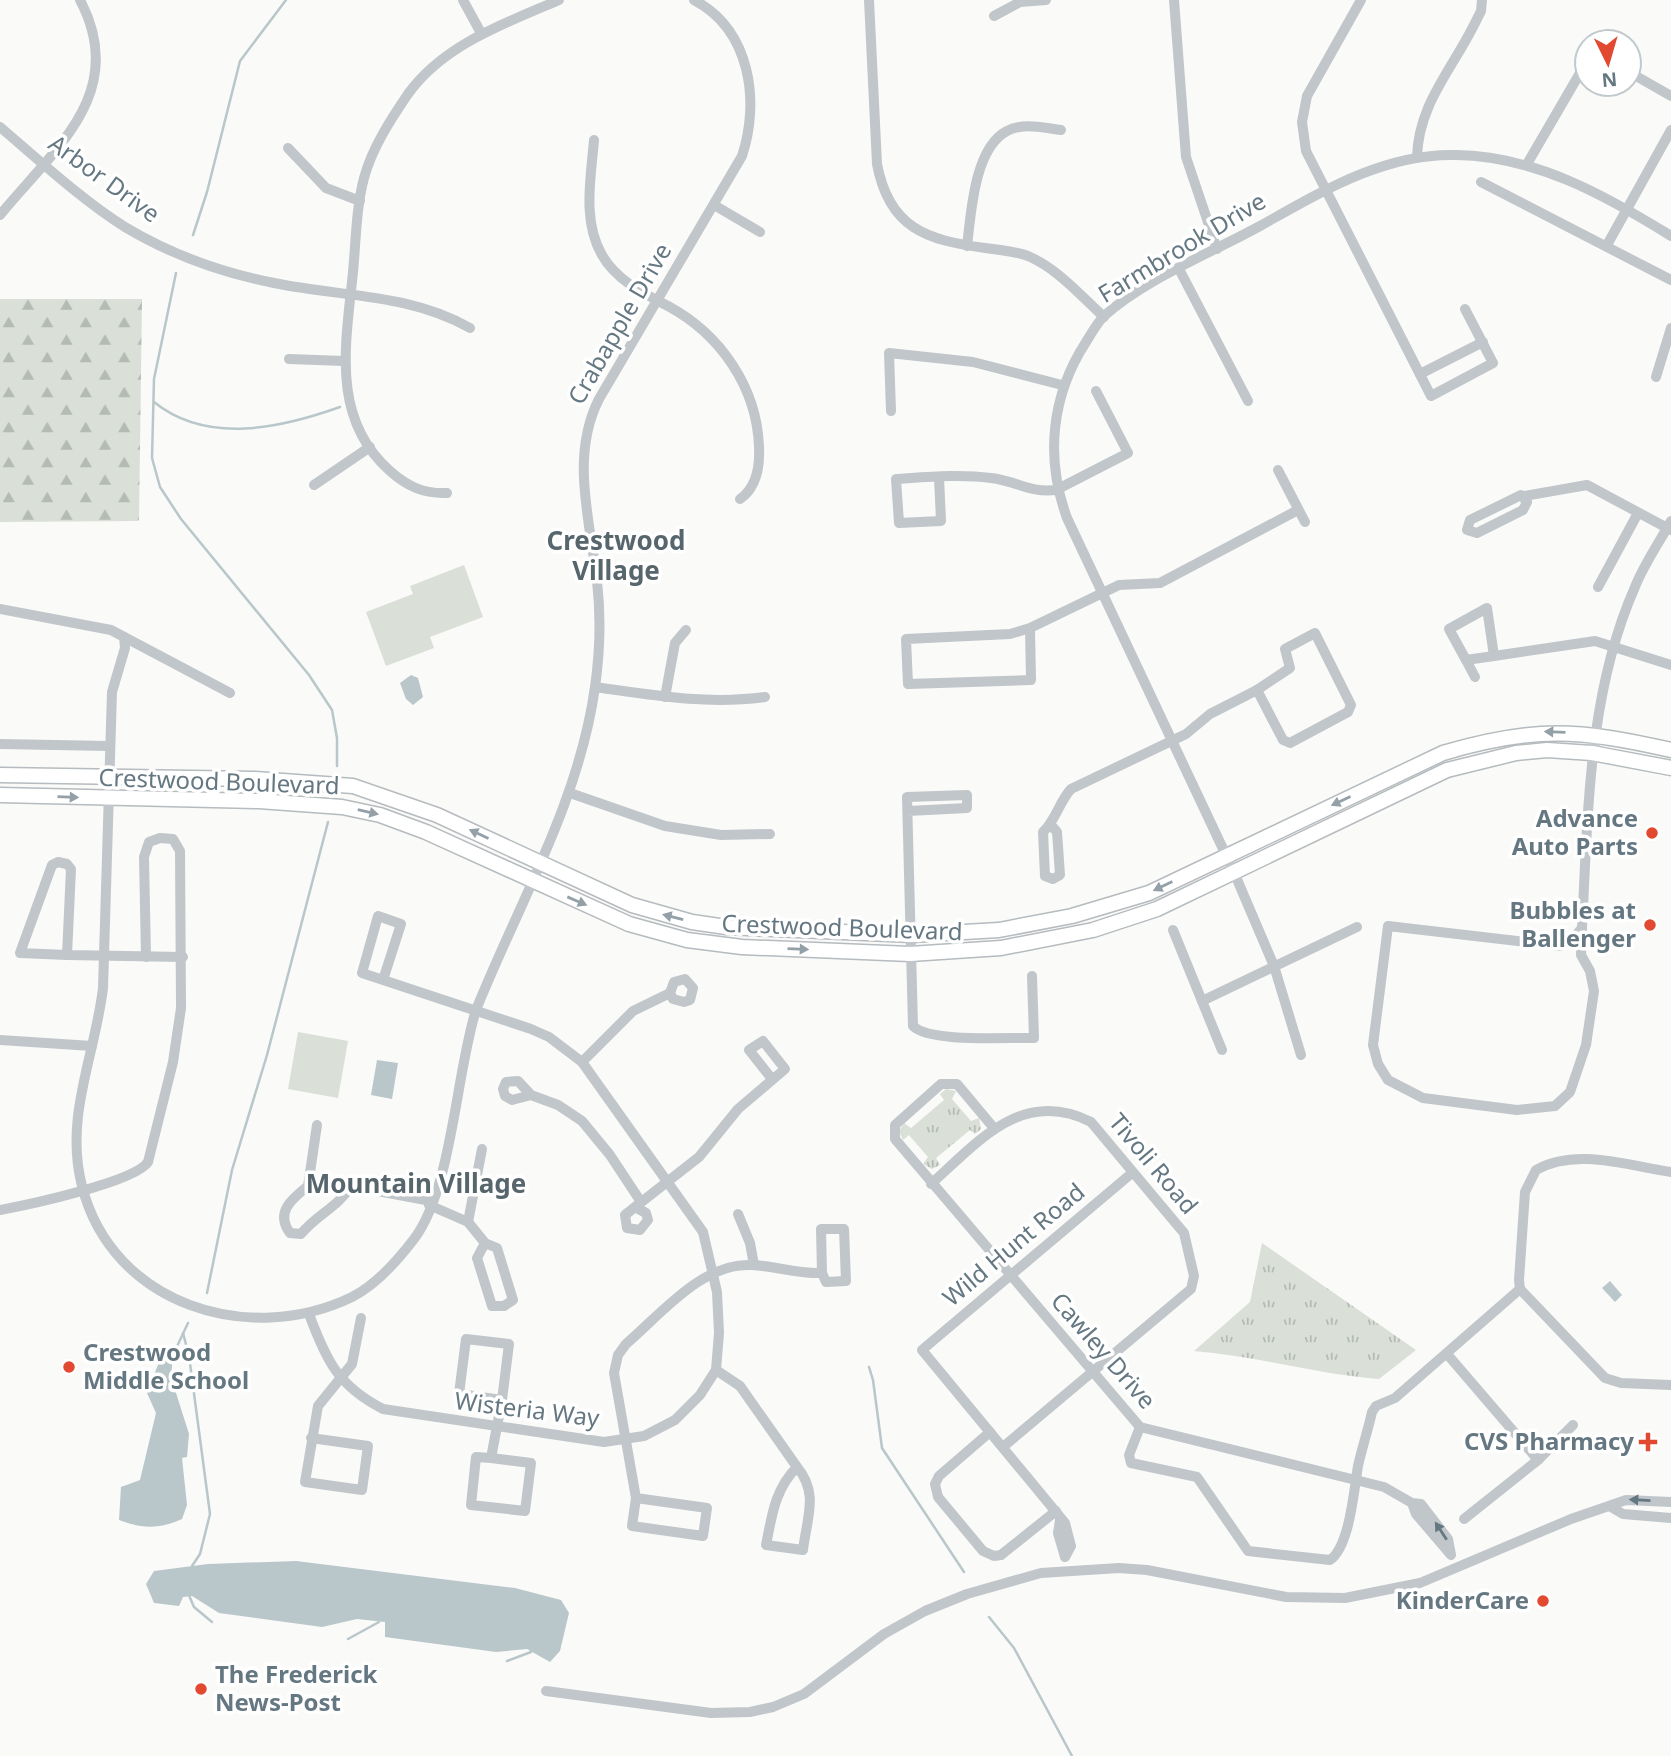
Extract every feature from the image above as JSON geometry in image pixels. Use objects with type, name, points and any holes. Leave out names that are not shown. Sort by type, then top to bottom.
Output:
[{"type":"main road","name":"Crestwood Boulevard","points":[[0,775],[108,779],[255,779],[353,786],[437,815],[632,905],[692,922],[726,927],[912,935],[999,930],[1072,916],[1149,893],[1443,753],[1493,738],[1547,731],[1596,734],[1671,750]]},
{"type":"main road","name":"Crestwood Boulevard","points":[[0,795],[342,807],[380,815],[426,832],[629,924],[687,940],[742,947],[911,954],[1001,948],[1093,930],[1157,909],[1447,769],[1516,753],[1547,750],[1592,753],[1671,768]]},
{"type":"street","points":[[0,215],[80,117],[95,82],[97,42],[80,0]]},
{"type":"street","points":[[463,0],[481,33]]},
{"type":"street","points":[[447,493],[431,494],[413,488],[382,464],[357,428],[349,405],[344,361],[364,177],[379,141],[410,91],[439,63],[481,33],[559,0]]},
{"type":"street","name":"Crabapple Drive","points":[[124,637],[125,648],[112,692],[100,1015],[78,1097],[75,1128],[76,1161],[82,1189],[99,1226],[116,1252],[139,1276],[162,1292],[207,1311],[249,1319],[309,1314],[355,1296],[386,1271],[416,1237],[443,1165],[466,1041],[505,937],[541,863],[570,793],[595,687],[598,611],[582,455],[586,431],[599,399],[742,156],[750,132],[752,95],[748,73],[733,39],[721,22],[694,0]]},
{"type":"street","points":[[869,0],[877,164],[881,187],[901,218],[925,235],[945,243],[1024,255],[1041,262],[1104,317]]},
{"type":"street","points":[[994,16],[1020,2],[1046,0]]},
{"type":"street","points":[[1174,0],[1186,157],[1217,249]]},
{"type":"street","points":[[1361,0],[1307,96],[1304,108],[1306,151],[1432,396],[1493,363],[1465,309]]},
{"type":"street","points":[[1417,158],[1417,132],[1424,113],[1474,25],[1481,11],[1482,0]]},
{"type":"street","points":[[1643,80],[1671,96]]},
{"type":"street","points":[[1527,164],[1573,85]]},
{"type":"street","points":[[967,246],[975,185],[997,140],[1007,131],[1019,128],[1035,126],[1061,130]]},
{"type":"street","name":"Arbor Drive","points":[[0,127],[124,226],[169,249],[218,268],[275,284],[351,293],[431,309],[470,328]]},
{"type":"street","points":[[1608,246],[1671,130]]},
{"type":"street","points":[[594,140],[590,202],[596,243],[603,257],[625,282],[669,307],[716,342],[746,388],[758,430],[758,469],[748,494],[740,499]]},
{"type":"street","points":[[288,148],[326,188],[360,201]]},
{"type":"street","name":"Farmbrook Drive","points":[[1301,1055],[1274,966],[1233,870],[1224,856],[1056,490],[1054,422],[1062,385],[1079,353],[1104,317],[1179,270],[1324,190],[1353,176],[1417,158],[1455,155],[1527,164],[1627,209],[1671,236]]},
{"type":"street","points":[[1480,182],[1671,280]]},
{"type":"street","points":[[713,205],[760,232]]},
{"type":"street","points":[[1179,270],[1248,401]]},
{"type":"street","points":[[1656,377],[1671,328]]},
{"type":"street","points":[[1420,374],[1483,342]]},
{"type":"street","points":[[891,411],[889,353],[973,362],[1062,385]]},
{"type":"street","points":[[289,359],[344,361]]},
{"type":"street","points":[[939,477],[941,520],[900,523],[897,479],[939,477],[987,478],[1032,491],[1056,490],[1128,453],[1096,391]]},
{"type":"street","points":[[314,485],[370,447]]},
{"type":"street","points":[[1278,470],[1305,523]]},
{"type":"street","points":[[1524,496],[1527,505],[1523,510],[1477,533],[1467,530],[1469,520],[1515,496],[1587,485],[1670,527],[1635,586],[1614,647],[1592,753],[1581,955],[1590,971],[1594,990],[1586,1045],[1570,1092],[1555,1107],[1517,1110],[1423,1098],[1388,1080],[1378,1065],[1373,1045],[1388,926],[1560,946],[1569,943],[1582,928]]},
{"type":"street","points":[[1030,628],[1031,680],[908,684],[906,639],[1010,634],[1030,628],[1128,583],[1160,583],[1298,510]]},
{"type":"street","points":[[1598,587],[1638,513]]},
{"type":"street","points":[[1475,677],[1449,629],[1487,608],[1494,656]]},
{"type":"street","points":[[0,609],[111,630],[230,693]]},
{"type":"street","points":[[665,697],[675,643],[686,630]]},
{"type":"street","points":[[1051,825],[1064,797],[1075,786],[1173,740],[1194,728],[1210,714],[1284,674],[1290,668],[1285,649],[1315,633],[1351,705],[1348,712],[1290,743],[1283,740],[1257,690]]},
{"type":"street","points":[[1466,660],[1595,641],[1671,665]]},
{"type":"street","points":[[595,687],[665,697],[730,702],[765,697]]},
{"type":"street","points":[[0,744],[109,746]]},
{"type":"street","points":[[570,793],[665,827],[721,835],[770,834]]},
{"type":"street","points":[[908,811],[967,808],[969,798],[967,795],[907,797],[913,1026],[918,1031],[940,1035],[1034,1038],[1032,976]]},
{"type":"street","points":[[0,1210],[135,1173],[148,1162],[173,1062],[181,1008],[183,957],[180,851],[173,839],[167,837],[149,842],[144,857],[146,957]]},
{"type":"street","points":[[67,955],[71,869],[58,862],[52,865],[20,953],[104,957],[183,957]]},
{"type":"street","points":[[383,980],[401,924],[378,916],[362,973],[383,980],[477,1010],[549,1037],[582,1062],[703,1232],[714,1273],[719,1333],[716,1370],[740,1386],[796,1467],[809,1481],[811,1494],[803,1550],[766,1545],[776,1498],[785,1479],[796,1467]]},
{"type":"street","points":[[1202,1001],[1357,927]]},
{"type":"street","points":[[1173,930],[1222,1050]]},
{"type":"street","points":[[582,1062],[633,1011],[670,993]]},
{"type":"street","points":[[0,1040],[92,1046]]},
{"type":"street","points":[[531,1095],[558,1105],[582,1121],[610,1155],[638,1205],[699,1157],[738,1109],[772,1080]]},
{"type":"street","name":"Cawley Drive","points":[[993,1127],[957,1084],[948,1082],[941,1084],[895,1125],[895,1139],[1140,1427],[1384,1487],[1412,1503],[1416,1514],[1451,1555],[1459,1569]]},
{"type":"street","name":"Tivoli Road","points":[[931,1184],[993,1127],[1028,1112],[1081,1117],[1091,1122],[1184,1233],[1194,1283],[1191,1289],[1094,1373]]},
{"type":"street","points":[[308,1186],[317,1125]]},
{"type":"street","points":[[468,1222],[482,1149]]},
{"type":"street","points":[[1140,1427],[1129,1455],[1130,1463],[1197,1477],[1243,1546],[1253,1554],[1330,1560],[1338,1554],[1358,1481],[1357,1469],[1376,1406],[1395,1398],[1520,1289],[1525,1192],[1536,1170],[1561,1160],[1578,1158],[1671,1172]]},
{"type":"street","name":"Wild Hunt Road","points":[[990,1432],[922,1350],[1132,1172]]},
{"type":"street","points":[[351,1186],[333,1208],[296,1235],[285,1226],[283,1214],[289,1202],[313,1182],[351,1186],[430,1203],[468,1222],[485,1243],[497,1248],[513,1300],[504,1306],[492,1306],[477,1258],[485,1243]]},
{"type":"street","points":[[738,1214],[750,1243],[754,1265]]},
{"type":"street","points":[[821,1229],[844,1229],[846,1281],[826,1282],[822,1273],[821,1229]]},
{"type":"street","points":[[636,1499],[707,1508],[703,1536],[632,1526],[636,1499],[614,1373],[618,1355],[637,1335],[700,1281],[714,1273],[754,1265],[795,1274],[822,1273]]},
{"type":"street","points":[[1520,1289],[1605,1378],[1621,1383],[1671,1385]]},
{"type":"street","name":"Wisteria Way","points":[[309,1314],[326,1357],[340,1379],[364,1400],[383,1409],[589,1442],[625,1439],[652,1433],[675,1420],[690,1407],[716,1370]]},
{"type":"street","points":[[311,1438],[368,1446],[362,1490],[305,1482],[311,1438],[318,1406],[356,1354],[361,1318]]},
{"type":"street","points":[[491,1458],[502,1400],[509,1344],[466,1339],[459,1394],[502,1400]]},
{"type":"street","points":[[1447,1354],[1538,1460]]},
{"type":"street","points":[[1003,1447],[1094,1373]]},
{"type":"street","points":[[1464,1519],[1538,1460],[1573,1425]]},
{"type":"street","points":[[1058,1515],[1001,1555],[993,1556],[983,1551],[938,1497],[935,1484],[939,1476],[990,1432],[1058,1515],[1058,1533],[1067,1571]]},
{"type":"street","points":[[477,1457],[491,1458],[531,1463],[525,1511],[471,1505],[477,1457]]},
{"type":"street","points":[[546,1691],[710,1713],[750,1712],[773,1707],[804,1694],[884,1634],[925,1611],[1003,1583],[1041,1573],[1147,1570],[1286,1597],[1323,1598],[1398,1590],[1459,1569],[1572,1519],[1626,1500],[1671,1502]]},
{"type":"street","points":[[1611,1507],[1623,1514],[1671,1518]]},
{"type":"green space","points":[[0,299],[142,299],[139,521],[0,522]]},
{"type":"green space","points":[[464,565],[483,617],[430,637],[434,648],[386,666],[366,612],[413,594],[410,586]]},
{"type":"green space","points":[[298,1032],[348,1041],[338,1098],[288,1089]]},
{"type":"green space","points":[[946,1089],[956,1091],[952,1099],[971,1121],[979,1118],[981,1129],[975,1134],[970,1130],[936,1158],[940,1165],[932,1169],[923,1164],[928,1157],[909,1135],[903,1140],[899,1131],[904,1123],[911,1128],[944,1100],[940,1094]]},
{"type":"green space","points":[[1262,1243],[1416,1350],[1379,1379],[1194,1351],[1250,1302]]},
{"type":"shaded area","points":[[411,675],[418,678],[423,697],[413,705],[406,699],[400,683]]},
{"type":"shaded area","points":[[377,1060],[398,1063],[392,1099],[371,1095]]},
{"type":"shaded area","points":[[1610,1281],[1622,1295],[1615,1302],[1602,1288]]},
{"type":"shaded area","points":[[167,1354],[173,1355],[171,1377],[189,1434],[187,1457],[182,1458],[187,1505],[182,1519],[151,1527],[135,1525],[119,1520],[121,1487],[140,1480],[156,1413],[147,1393],[159,1362]]},
{"type":"shaded area","points":[[296,1561],[515,1588],[561,1600],[569,1613],[560,1651],[550,1662],[527,1649],[496,1652],[385,1637],[385,1622],[357,1619],[322,1627],[219,1613],[192,1596],[183,1597],[179,1606],[154,1603],[146,1584],[154,1571],[208,1564]]},
{"type":"waterway","points":[[193,235],[207,192],[240,61],[286,0]]},
{"type":"waterway","points":[[176,273],[154,379],[152,458],[160,487],[181,519],[309,675],[332,710],[337,738],[337,766]]},
{"type":"waterway","points":[[154,402],[197,424],[245,429],[294,421],[340,407]]},
{"type":"waterway","points":[[207,1293],[232,1170],[267,1055],[328,822]]},
{"type":"waterway","points":[[173,1355],[188,1323]]},
{"type":"waterway","points":[[183,1333],[189,1356],[210,1514],[200,1554],[192,1566]]},
{"type":"waterway","points":[[869,1367],[882,1448],[964,1572]]},
{"type":"waterway","points":[[188,1593],[194,1607],[212,1622]]},
{"type":"waterway","points":[[989,1617],[1014,1648],[1072,1756]]},
{"type":"waterway","points":[[348,1639],[379,1622]]},
{"type":"waterway","points":[[507,1661],[531,1652]]},
{"type":"place","name":"Advance Auto Parts","points":[[1652,833]]},
{"type":"place","name":"Bubbles at Ballenger","points":[[1650,925]]},
{"type":"place","name":"Crestwood Middle School","points":[[69,1367]]},
{"type":"place","name":"CVS Pharmacy","points":[[1648,1442]]},
{"type":"place","name":"KinderCare","points":[[1543,1601]]},
{"type":"place","name":"The Frederick News-Post","points":[[201,1689]]},
{"type":"district","name":"Crestwood Village","points":[[616,556]]},
{"type":"district","name":"Mountain Village","points":[[416,1184]]}]
